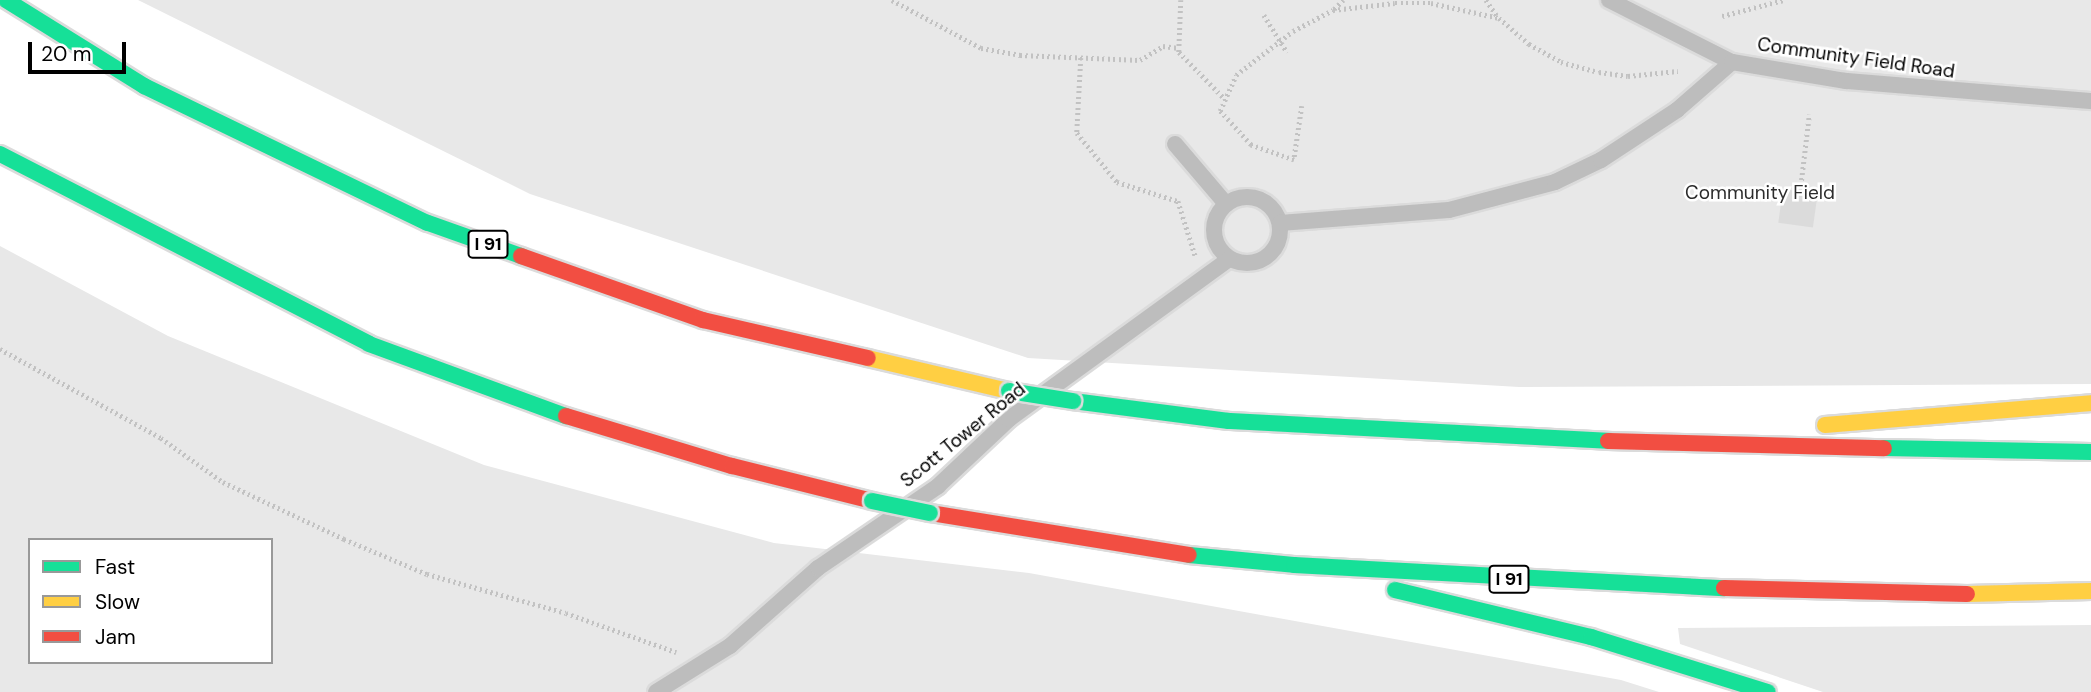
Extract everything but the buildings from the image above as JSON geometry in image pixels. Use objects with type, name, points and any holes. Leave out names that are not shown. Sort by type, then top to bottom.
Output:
[{"type":"highway","name":"I 91","points":[[6,0],[144,86],[428,222],[703,320],[1009,391],[1229,422],[1620,442],[2091,452]]},
{"type":"highway","name":"I 91","points":[[0,154],[369,344],[577,420],[732,466],[872,501],[930,513],[1184,554],[1294,565],[1609,585],[1928,594],[2091,591]]},
{"type":"highway","points":[[1620,442],[2091,403]]},
{"type":"highway","points":[[1294,565],[1591,637],[1768,692]]},
{"type":"lane","points":[[1609,0],[1732,62]]},
{"type":"lane","name":"Community Field Road","points":[[1280,223],[1449,210],[1555,182],[1601,160],[1677,110],[1732,62],[1910,88],[2091,102]]},
{"type":"lane","points":[[1175,144],[1226,204]]},
{"type":"lane","points":[[1251,196],[1275,211],[1280,223],[1275,250],[1253,264],[1229,259],[1220,250],[1213,226],[1226,204],[1251,196]]},
{"type":"lane","name":"Scott Tower Road","points":[[656,692],[730,646],[818,568],[938,486],[1009,419],[1229,259]]},
{"type":"path","points":[[892,0],[981,48],[1054,60],[1140,60],[1163,46],[1179,48],[1223,97]]},
{"type":"path","points":[[1179,48],[1181,0]]},
{"type":"path","points":[[1302,106],[1294,160],[1251,145],[1220,111],[1223,97],[1236,75],[1279,40],[1333,10],[1343,0]]},
{"type":"path","points":[[1486,0],[1499,18],[1529,44],[1561,62],[1628,76],[1666,69],[1678,71]]},
{"type":"path","points":[[1722,16],[1784,0]]},
{"type":"path","points":[[1333,10],[1431,4],[1499,18]]},
{"type":"path","points":[[1264,15],[1287,52]]},
{"type":"path","points":[[1081,58],[1077,133],[1117,182],[1178,201],[1202,279]]},
{"type":"path","points":[[1666,69],[1674,64]]},
{"type":"path","points":[[1800,191],[1809,115]]},
{"type":"path","points":[[0,349],[161,438],[223,482],[344,539],[428,574],[566,613],[682,655]]},
{"type":"green space","name":"Community Field","points":[[138,0],[2091,0],[2091,384],[1519,387],[1028,358],[530,194]]},
{"type":"green space","points":[[0,246],[168,336],[484,465],[774,543],[1029,573],[1621,680],[1659,692],[0,692]]},
{"type":"green space","points":[[2091,625],[2091,692],[1823,692],[1680,644],[1678,628]]},
{"type":"traffic: fast","points":[[6,0],[144,86],[428,223],[521,256]]},
{"type":"traffic: fast","points":[[0,154],[369,344],[566,416]]},
{"type":"traffic: fast","points":[[1009,391],[1073,401]]},
{"type":"traffic: fast","points":[[1073,401],[1229,421],[1608,441]]},
{"type":"traffic: fast","points":[[1884,448],[2091,452]]},
{"type":"traffic: fast","points":[[872,501],[930,513]]},
{"type":"traffic: fast","points":[[1189,555],[1294,565],[1724,588]]},
{"type":"traffic: fast","points":[[1395,590],[1591,637],[1768,692]]},
{"type":"traffic: slow","points":[[868,358],[1009,391]]},
{"type":"traffic: slow","points":[[1825,425],[2091,403]]},
{"type":"traffic: slow","points":[[1967,594],[2091,591]]},
{"type":"traffic: jam","points":[[521,256],[703,320],[868,358]]},
{"type":"traffic: jam","points":[[566,416],[732,466],[872,501]]},
{"type":"traffic: jam","points":[[1608,441],[1884,448]]},
{"type":"traffic: jam","points":[[930,513],[1189,555]]},
{"type":"traffic: jam","points":[[1724,588],[1967,594]]}]
